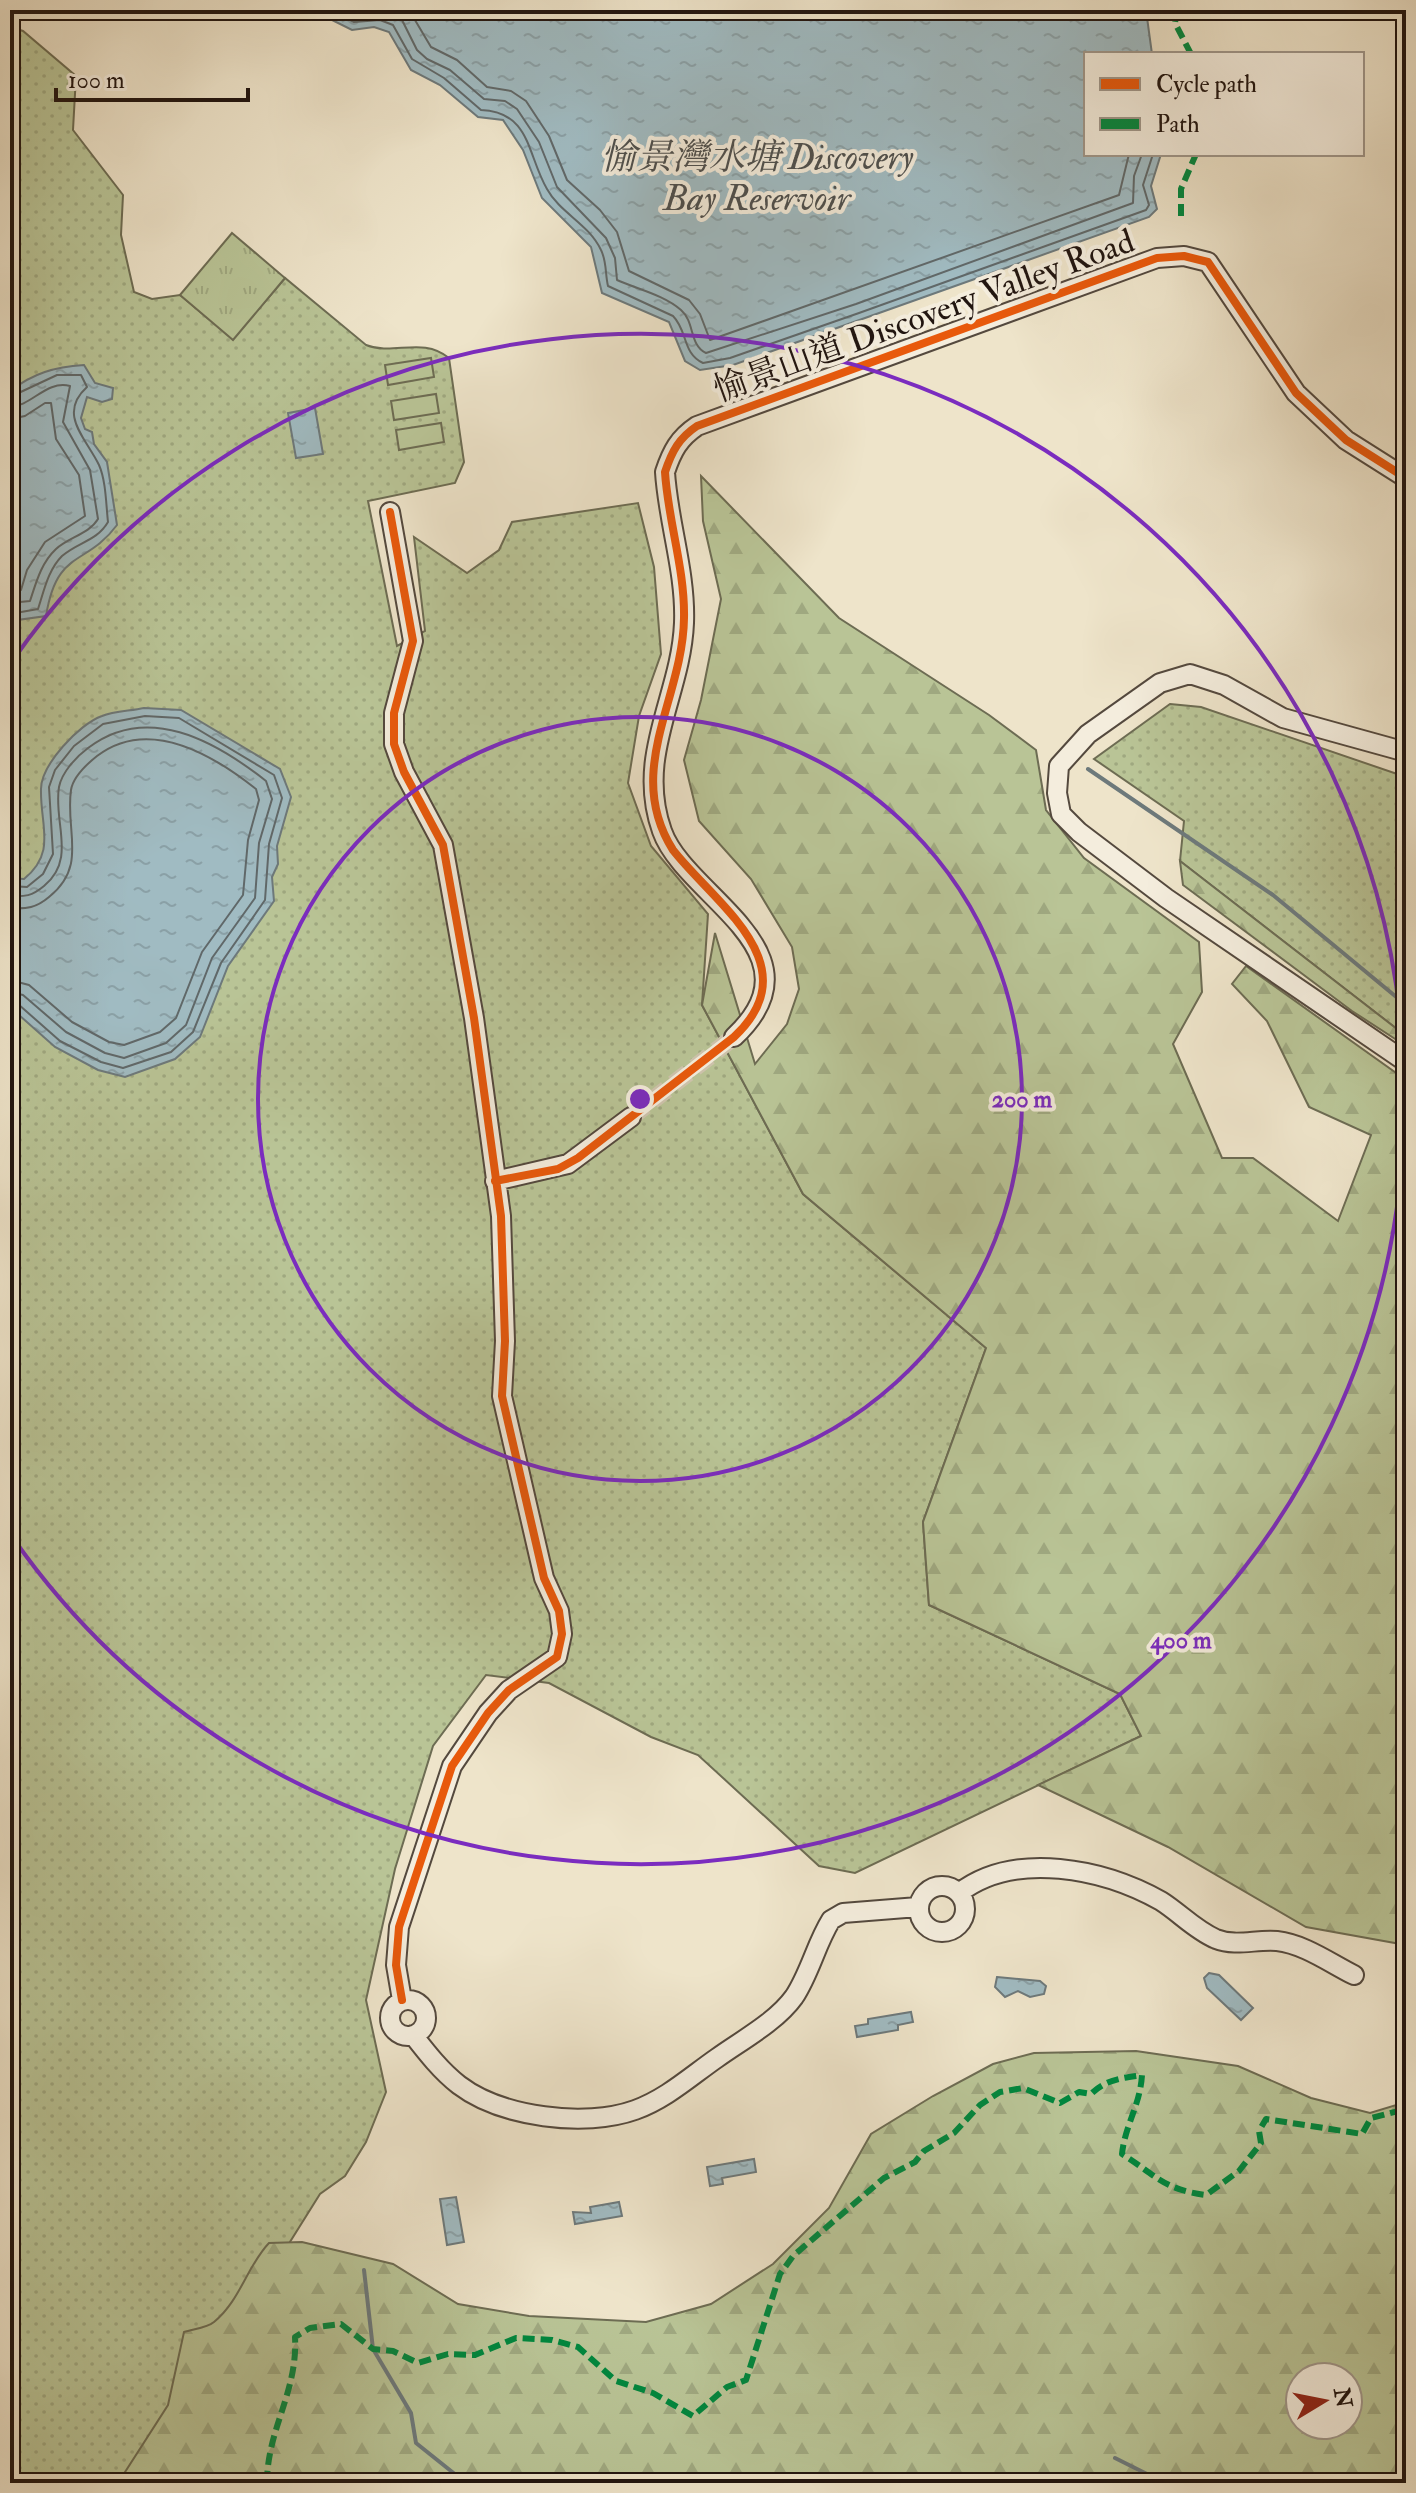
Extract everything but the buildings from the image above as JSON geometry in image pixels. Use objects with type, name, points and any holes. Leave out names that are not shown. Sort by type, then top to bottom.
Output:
[{"type":"street","name":"愉景山道 Discovery Valley Road","points":[[734,1037],[750,1019],[760,996],[762,970],[758,953],[745,929],[673,850],[662,833],[655,804],[655,741],[682,648],[684,597],[665,472],[682,436],[697,426],[1157,258],[1184,256],[1208,262],[1224,281],[1296,393],[1346,440],[1406,478]]},
{"type":"street","points":[[390,512],[413,641],[394,713],[394,744],[404,772],[443,845],[474,1018],[495,1181],[504,1280],[502,1396],[528,1518],[544,1578],[559,1611],[562,1634],[557,1657],[509,1690],[488,1713],[452,1766],[399,1927],[396,1965],[402,2000]]},
{"type":"street","points":[[1406,752],[1283,718],[1224,685],[1190,674],[1160,683],[1088,734],[1059,766],[1057,793],[1061,814],[1079,832],[1166,898],[1406,1062]]},
{"type":"street","points":[[495,1181],[568,1164],[631,1117]]},
{"type":"street","points":[[959,1893],[987,1875],[1049,1869],[1085,1872],[1119,1881],[1163,1903],[1219,1940],[1235,1943],[1278,1941],[1301,1948],[1354,1975]]},
{"type":"street","points":[[946,1886],[959,1893],[965,1905],[963,1918],[947,1932],[926,1926],[918,1907],[930,1888],[946,1886]]},
{"type":"street","points":[[413,2035],[441,2070],[462,2087],[505,2106],[547,2118],[595,2118],[634,2111],[667,2094],[743,2040],[793,1998],[831,1920],[843,1913],[918,1907]]},
{"type":"street","points":[[402,2000],[415,2001],[426,2016],[423,2028],[413,2035],[397,2033],[390,2023],[393,2007],[402,2000]]},
{"type":"green space","points":[[10,27],[23,31],[76,76],[73,130],[123,195],[121,235],[134,292],[152,299],[180,295],[233,339],[285,278],[366,345],[387,349],[429,348],[449,358],[464,462],[455,483],[368,501],[397,646],[425,631],[414,537],[467,573],[499,550],[512,522],[638,503],[654,567],[661,654],[639,716],[628,783],[651,846],[708,914],[702,1005],[803,1194],[986,1348],[923,1522],[929,1605],[1120,1694],[1141,1736],[855,1873],[819,1866],[698,1755],[651,1737],[549,1683],[486,1675],[433,1746],[395,1869],[366,2000],[386,2092],[366,2142],[345,2176],[320,2194],[139,2483],[10,2483]]},
{"type":"green space","points":[[232,233],[285,278],[233,340],[180,295]]},
{"type":"green space","points":[[431,358],[434,377],[388,385],[385,365]]},
{"type":"green space","points":[[436,394],[439,413],[394,420],[391,401]]},
{"type":"green space","points":[[441,423],[444,442],[399,450],[396,430]]},
{"type":"green space","points":[[701,476],[839,618],[989,715],[1036,750],[1046,810],[1084,858],[1199,942],[1202,992],[1173,1044],[1222,1158],[1253,1158],[1338,1221],[1371,1135],[1309,1107],[1267,1021],[1232,984],[1246,966],[1406,1080],[1406,1945],[1306,1927],[1168,1847],[1038,1785],[1141,1736],[1120,1694],[929,1605],[923,1522],[986,1348],[803,1194],[702,1005],[715,933],[755,1064],[787,1024],[799,989],[792,947],[751,879],[699,821],[684,760],[701,700],[721,599],[703,521]]},
{"type":"green space","points":[[1170,704],[1201,707],[1406,777],[1406,1036],[1180,861],[1184,821],[1094,759]]},
{"type":"green space","points":[[1180,861],[1406,1036],[1406,1046],[1352,1011],[1183,885]]},
{"type":"green space","points":[[1136,2051],[1238,2066],[1311,2098],[1370,2113],[1406,2102],[1406,2483],[118,2483],[168,2405],[184,2332],[208,2326],[223,2314],[269,2243],[302,2242],[393,2264],[458,2304],[529,2316],[646,2322],[711,2304],[773,2264],[829,2208],[871,2134],[993,2064],[1034,2053]]},
{"type":"water","name":"愉景灣水塘 Discovery Bay Reservoir","points":[[312,10],[1146,10],[1152,52],[1084,52],[1084,156],[1160,156],[1151,186],[1157,209],[1149,217],[733,365],[700,370],[685,361],[669,322],[602,293],[591,247],[542,198],[523,150],[503,120],[478,117],[440,85],[411,70],[389,32],[374,27],[352,30]]},
{"type":"water","points":[[84,365],[95,383],[113,388],[112,399],[102,402],[87,397],[81,418],[107,462],[117,525],[106,538],[65,568],[51,594],[46,616],[10,621],[10,391],[45,372]]},
{"type":"water","points":[[315,408],[323,454],[296,458],[288,413]]},
{"type":"water","points":[[144,708],[181,710],[280,769],[291,797],[277,846],[278,864],[272,877],[274,901],[228,966],[200,1037],[175,1059],[125,1077],[98,1070],[55,1047],[10,1007],[10,878],[24,879],[34,869],[44,848],[41,789],[54,757],[93,720],[112,713]]},
{"type":"water","points":[[1209,1973],[1219,1975],[1253,2008],[1241,2020],[1207,1988],[1204,1978]]},
{"type":"water","points":[[997,1977],[1040,1981],[1046,1986],[1044,1994],[1030,1997],[1018,1991],[1005,1997],[995,1987]]},
{"type":"water","points":[[911,2012],[913,2022],[898,2025],[898,2030],[857,2037],[855,2026],[868,2024],[868,2019]]},
{"type":"water","points":[[754,2159],[756,2172],[722,2178],[723,2184],[710,2186],[707,2167]]},
{"type":"water","points":[[456,2197],[464,2242],[447,2245],[440,2199]]},
{"type":"water","points":[[619,2202],[622,2216],[575,2224],[573,2212],[591,2213],[590,2207]]},
{"type":"waterway","points":[[1088,769],[1273,895],[1406,1005]]},
{"type":"waterway","points":[[364,2270],[373,2349],[411,2413],[416,2443],[466,2483]]},
{"type":"waterway","points":[[1115,2458],[1165,2483]]},
{"type":"tunnel","points":[[631,1117],[734,1037]]},
{"type":"marked path","points":[[1177,10],[1175,23],[1190,52]]},
{"type":"marked path","points":[[1181,216],[1181,189],[1195,156]]},
{"type":"marked path","points":[[267,2483],[272,2445],[292,2375],[295,2337],[310,2328],[341,2324],[373,2349],[393,2351],[418,2363],[448,2354],[475,2355],[516,2338],[552,2340],[578,2347],[616,2381],[653,2393],[693,2416],[727,2387],[746,2380],[780,2274],[793,2256],[884,2178],[915,2162],[924,2151],[954,2133],[980,2105],[1000,2092],[1023,2088],[1060,2103],[1079,2092],[1091,2094],[1109,2082],[1142,2075],[1122,2154],[1169,2185],[1206,2195],[1239,2171],[1261,2143],[1259,2131],[1266,2119],[1362,2134],[1371,2118],[1406,2109]]},
{"type":"cycle path","points":[[495,1181],[558,1169],[578,1158],[734,1037],[755,1011],[763,985],[760,960],[748,937],[673,850],[659,821],[653,792],[654,763],[675,677],[684,618],[682,581],[665,472],[685,435],[697,426],[1157,258],[1184,256],[1208,262],[1296,393],[1346,440],[1406,478]]},
{"type":"cycle path","points":[[390,512],[413,641],[394,713],[394,744],[404,772],[443,845],[474,1018],[501,1216],[505,1341],[502,1396],[544,1578],[559,1611],[562,1634],[557,1657],[509,1690],[488,1713],[452,1766],[399,1927],[396,1965],[402,2000]]}]
